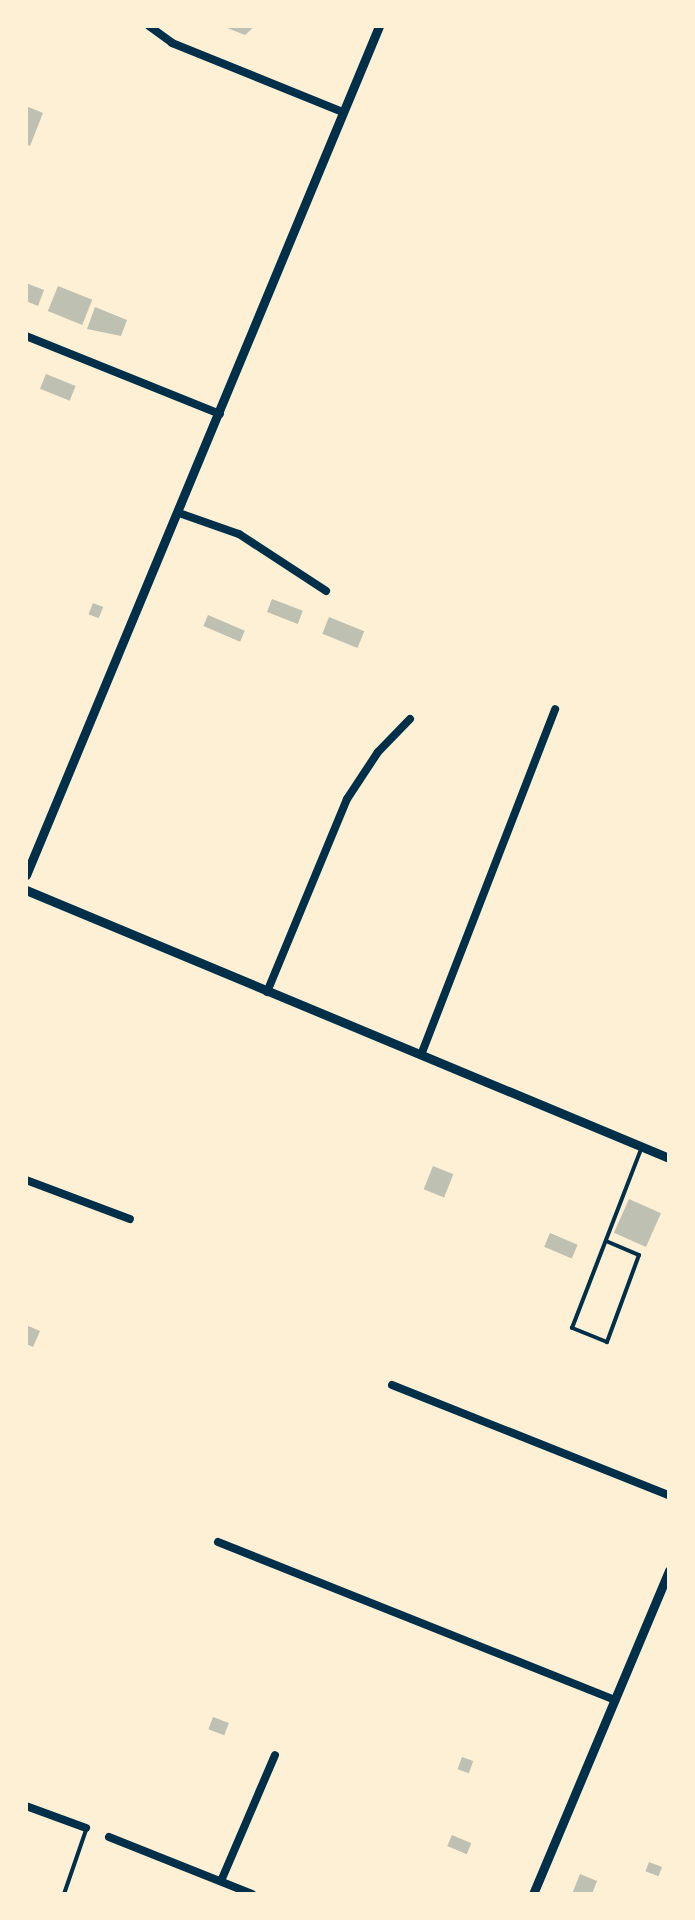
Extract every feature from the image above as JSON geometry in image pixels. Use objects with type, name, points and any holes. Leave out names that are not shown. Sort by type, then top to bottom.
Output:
[{"type":"street","points":[[149,26],[172,43],[343,112]]},
{"type":"street","points":[[26,875],[379,26]]},
{"type":"street","points":[[26,336],[220,414]]},
{"type":"street","points":[[179,513],[239,534],[326,591]]},
{"type":"street","points":[[421,1055],[555,709]]},
{"type":"street","points":[[267,992],[347,799],[378,752],[410,719]]},
{"type":"street","points":[[26,890],[669,1158]]},
{"type":"street","points":[[26,1180],[130,1219]]},
{"type":"street","points":[[392,1385],[669,1495]]},
{"type":"street","points":[[218,1542],[615,1700]]},
{"type":"street","points":[[533,1894],[669,1570]]},
{"type":"street","points":[[221,1881],[275,1755]]},
{"type":"street","points":[[26,1806],[86,1828]]},
{"type":"street","points":[[109,1837],[221,1881],[230,1890],[252,1894]]},
{"type":"lane","points":[[606,1241],[639,1255],[607,1342],[572,1328],[642,1146]]},
{"type":"lane","points":[[64,1894],[86,1828]]},
{"type":"building","points":[[222,26],[255,26],[245,35]]},
{"type":"building","points":[[26,106],[43,113],[30,146],[26,144]]},
{"type":"building","points":[[26,283],[44,290],[38,306],[26,301]]},
{"type":"building","points":[[58,286],[92,300],[82,325],[48,311]]},
{"type":"building","points":[[95,307],[127,320],[121,336],[87,329]]},
{"type":"building","points":[[46,374],[76,386],[70,401],[40,389]]},
{"type":"building","points":[[272,599],[303,611],[298,624],[267,612]]},
{"type":"building","points":[[93,603],[103,607],[99,618],[89,614]]},
{"type":"building","points":[[208,615],[245,631],[240,642],[203,626]]},
{"type":"building","points":[[329,617],[364,631],[357,648],[322,634]]},
{"type":"building","points":[[433,1166],[453,1174],[444,1197],[424,1189]]},
{"type":"building","points":[[629,1199],[661,1213],[646,1247],[614,1233]]},
{"type":"building","points":[[550,1233],[578,1245],[572,1259],[544,1247]]},
{"type":"building","points":[[26,1325],[40,1331],[33,1347],[26,1344]]},
{"type":"building","points":[[213,1717],[229,1723],[224,1735],[208,1729]]},
{"type":"building","points":[[462,1757],[473,1761],[469,1773],[458,1769]]},
{"type":"building","points":[[452,1835],[471,1843],[467,1854],[447,1846]]},
{"type":"building","points":[[649,1862],[662,1867],[658,1876],[645,1871]]},
{"type":"building","points":[[580,1874],[597,1881],[592,1894],[572,1894]]}]
